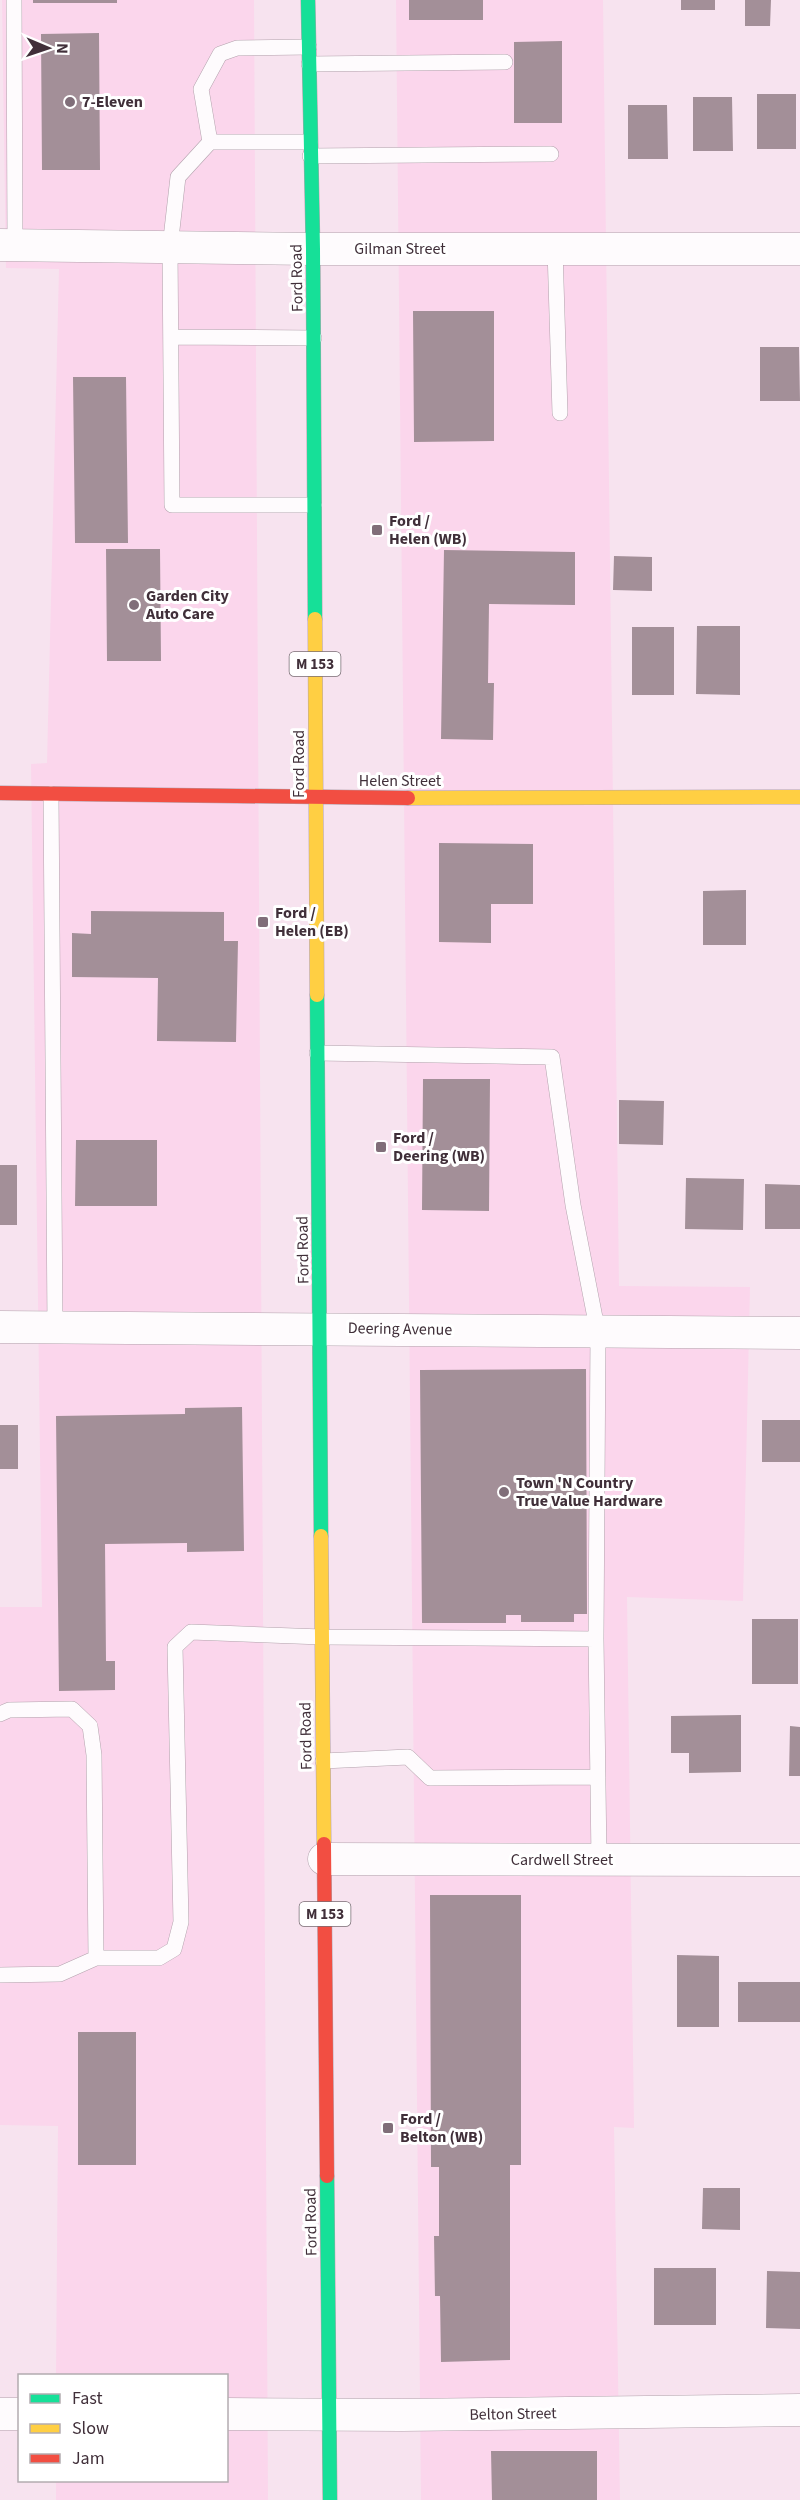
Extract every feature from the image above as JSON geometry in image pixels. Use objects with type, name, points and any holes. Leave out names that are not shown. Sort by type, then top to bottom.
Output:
[{"type":"main road","name":"Ford Road","points":[[308,0],[314,338],[315,797],[330,2500]]},
{"type":"main road","name":"Helen Street","points":[[0,793],[315,797],[800,797]]},
{"type":"street","name":"Gilman Street","points":[[7,246],[313,249],[800,249]]},
{"type":"street","name":"Deering Avenue","points":[[0,1327],[800,1333]]},
{"type":"street","name":"Cardwell Street","points":[[324,1859],[800,1860]]},
{"type":"street","name":"Belton Street","points":[[228,2414],[800,2410]]},
{"type":"street","points":[[0,2414],[18,2414]]},
{"type":"lane","points":[[7,246],[14,0]]},
{"type":"lane","points":[[210,142],[201,89],[220,54],[237,48],[309,47]]},
{"type":"lane","points":[[309,64],[505,62]]},
{"type":"lane","points":[[210,142],[310,149],[551,154]]},
{"type":"lane","points":[[210,142],[178,177],[171,247],[172,505],[314,505]]},
{"type":"lane","points":[[555,249],[560,413]]},
{"type":"lane","points":[[171,337],[314,338]]},
{"type":"lane","points":[[51,794],[55,1327]]},
{"type":"lane","points":[[317,1053],[552,1057],[573,1205],[598,1333],[596,1639],[599,1860]]},
{"type":"lane","points":[[0,1976],[60,1974],[96,1958],[159,1958],[174,1949],[181,1922],[175,1647],[191,1632],[322,1637],[596,1639]]},
{"type":"lane","points":[[0,1714],[9,1710],[72,1709],[90,1726],[94,1755],[96,1958]]},
{"type":"lane","points":[[323,1761],[408,1757],[430,1778],[598,1777]]},
{"type":"shaded area","points":[[2,0],[254,0],[268,2500],[56,2500],[56,2482],[228,2482],[228,2374],[56,2374],[58,2126],[0,2125],[0,1607],[42,1607],[31,764],[47,763],[59,269],[6,268]]},
{"type":"shaded area","points":[[396,0],[603,0],[619,1286],[750,1287],[743,1601],[627,1597],[634,2128],[614,2127],[620,2500],[421,2500]]},
{"type":"building","points":[[33,0],[117,0],[117,3],[33,3]]},
{"type":"building","points":[[409,0],[483,0],[483,20],[409,20]]},
{"type":"building","points":[[681,0],[715,0],[715,10],[681,10]]},
{"type":"building","points":[[745,0],[771,0],[770,26],[745,26]]},
{"type":"building","name":"7-Eleven","points":[[99,33],[100,170],[42,170],[41,34]]},
{"type":"building","points":[[562,41],[562,123],[514,123],[514,42]]},
{"type":"building","points":[[757,94],[796,94],[796,149],[757,149]]},
{"type":"building","points":[[693,97],[732,97],[733,151],[693,151]]},
{"type":"building","points":[[628,105],[667,105],[668,159],[628,159]]},
{"type":"building","points":[[413,311],[494,311],[494,441],[414,442]]},
{"type":"building","points":[[760,347],[799,347],[800,401],[760,401]]},
{"type":"building","points":[[73,377],[126,377],[128,543],[75,543]]},
{"type":"building","name":"Garden City Auto Care","points":[[106,549],[160,549],[161,661],[107,661]]},
{"type":"building","points":[[444,550],[575,552],[575,605],[489,604],[488,683],[494,683],[493,740],[441,739]]},
{"type":"building","points":[[614,556],[652,557],[652,591],[613,590]]},
{"type":"building","points":[[697,626],[740,626],[740,695],[696,694]]},
{"type":"building","points":[[632,627],[674,627],[674,695],[632,695]]},
{"type":"building","points":[[439,843],[533,844],[533,904],[491,904],[491,943],[439,942]]},
{"type":"building","points":[[746,890],[746,945],[703,945],[703,891]]},
{"type":"building","points":[[91,911],[224,912],[224,941],[238,941],[236,1042],[157,1041],[158,978],[72,977],[72,933],[91,934]]},
{"type":"building","points":[[423,1079],[490,1079],[489,1211],[422,1210]]},
{"type":"building","points":[[619,1100],[664,1101],[663,1145],[619,1144]]},
{"type":"building","points":[[76,1140],[157,1140],[157,1206],[75,1206]]},
{"type":"building","points":[[0,1165],[17,1165],[17,1225],[0,1225]]},
{"type":"building","points":[[686,1178],[744,1179],[743,1230],[685,1229]]},
{"type":"building","points":[[765,1184],[800,1185],[800,1229],[765,1229]]},
{"type":"building","name":"Town 'N Country True Value Hardware","points":[[586,1369],[587,1614],[574,1614],[574,1622],[521,1622],[521,1615],[506,1615],[506,1623],[422,1623],[420,1370]]},
{"type":"building","points":[[242,1407],[244,1551],[187,1552],[187,1543],[105,1544],[106,1661],[115,1661],[115,1690],[59,1691],[56,1416],[185,1414],[185,1408]]},
{"type":"building","points":[[762,1420],[800,1420],[800,1462],[762,1462]]},
{"type":"building","points":[[0,1425],[18,1425],[18,1469],[0,1469]]},
{"type":"building","points":[[752,1619],[798,1619],[798,1684],[752,1684]]},
{"type":"building","points":[[741,1715],[741,1772],[689,1773],[689,1753],[671,1753],[671,1716]]},
{"type":"building","points":[[790,1726],[800,1727],[800,1776],[789,1776]]},
{"type":"building","points":[[430,1895],[521,1895],[521,2165],[510,2165],[510,2360],[441,2362],[440,2296],[435,2296],[434,2236],[439,2236],[439,2167],[431,2167]]},
{"type":"building","points":[[677,1955],[719,1956],[719,2027],[677,2027]]},
{"type":"building","points":[[738,1982],[800,1982],[800,2022],[738,2022]]},
{"type":"building","points":[[78,2032],[136,2032],[136,2165],[78,2165]]},
{"type":"building","points":[[703,2188],[740,2188],[740,2230],[702,2229]]},
{"type":"building","points":[[654,2268],[716,2268],[716,2325],[654,2325]]},
{"type":"building","points":[[767,2271],[800,2272],[800,2329],[766,2328]]},
{"type":"building","points":[[491,2451],[597,2451],[597,2500],[492,2500]]},
{"type":"traffic: fast","points":[[308,0],[313,249],[315,619]]},
{"type":"traffic: fast","points":[[317,995],[321,1536]]},
{"type":"traffic: fast","points":[[327,2176],[330,2500]]},
{"type":"traffic: slow","points":[[315,619],[317,995]]},
{"type":"traffic: slow","points":[[408,798],[800,797]]},
{"type":"traffic: slow","points":[[321,1536],[324,1844]]},
{"type":"traffic: jam","points":[[0,793],[408,798]]},
{"type":"traffic: jam","points":[[324,1844],[327,2176]]},
{"type":"place","name":"7-Eleven","points":[[70,102]]},
{"type":"place","name":"Ford / Helen (WB)","points":[[377,530]]},
{"type":"place","name":"Garden City Auto Care","points":[[134,605]]},
{"type":"place","name":"Ford / Helen (EB)","points":[[263,922]]},
{"type":"place","name":"Ford / Deering (WB)","points":[[381,1147]]},
{"type":"place","name":"Town 'N Country True Value Hardware","points":[[504,1492]]},
{"type":"place","name":"Ford / Belton (WB)","points":[[388,2128]]}]
